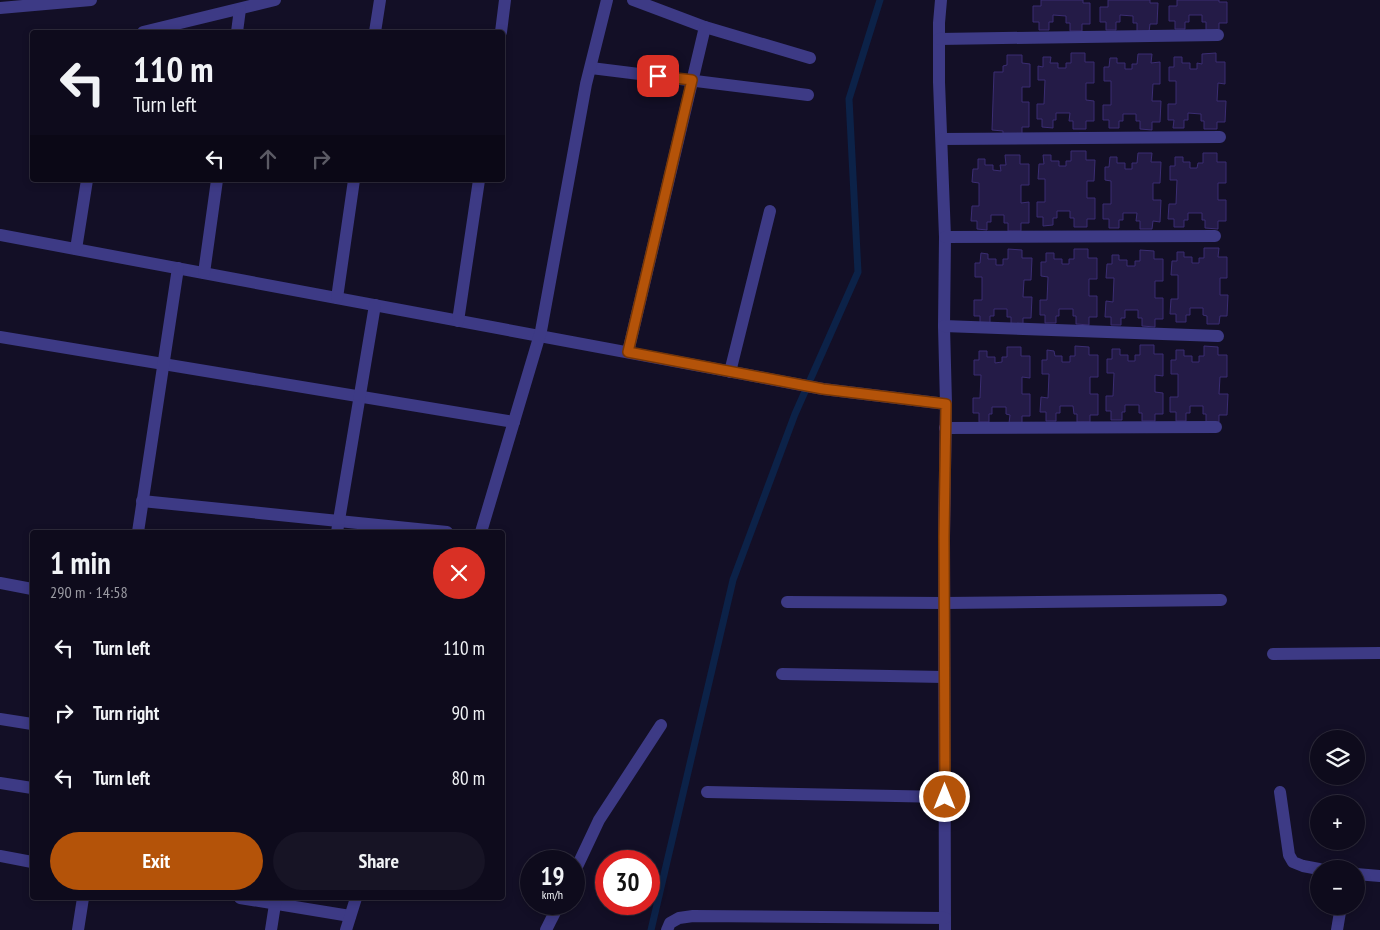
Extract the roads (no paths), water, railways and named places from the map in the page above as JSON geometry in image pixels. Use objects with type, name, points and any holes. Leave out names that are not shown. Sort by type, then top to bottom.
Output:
[{"type":"street","points":[[0,8],[91,0]]},
{"type":"street","points":[[151,30],[275,0]]},
{"type":"street","points":[[375,30],[380,0]]},
{"type":"street","points":[[501,30],[506,0]]},
{"type":"street","points":[[482,530],[540,336],[586,84],[607,0]]},
{"type":"street","points":[[633,0],[704,27],[810,58]]},
{"type":"street","points":[[667,930],[670,923],[679,918],[693,916],[945,924],[944,603],[946,404],[944,326],[945,237],[939,82],[941,0]]},
{"type":"street","points":[[237,30],[240,9]]},
{"type":"street","points":[[628,352],[704,27]]},
{"type":"street","points":[[939,39],[1218,35]]},
{"type":"street","points":[[591,68],[808,95]]},
{"type":"street","points":[[942,140],[1220,137]]},
{"type":"street","points":[[76,249],[87,182]]},
{"type":"street","points":[[204,273],[217,182]]},
{"type":"street","points":[[337,298],[354,182]]},
{"type":"street","points":[[458,321],[479,182]]},
{"type":"street","points":[[730,372],[770,211]]},
{"type":"street","points":[[0,235],[823,389],[946,404]]},
{"type":"street","points":[[945,237],[1214,236]]},
{"type":"street","points":[[138,530],[178,268]]},
{"type":"street","points":[[338,527],[375,305]]},
{"type":"street","points":[[944,326],[1218,336]]},
{"type":"street","points":[[0,337],[514,422]]},
{"type":"street","points":[[945,428],[1216,427]]},
{"type":"street","points":[[142,501],[338,527],[403,530]]},
{"type":"street","points":[[0,583],[30,589]]},
{"type":"street","points":[[787,602],[944,603],[1221,600]]},
{"type":"street","points":[[1273,654],[1380,653]]},
{"type":"street","points":[[782,674],[944,677]]},
{"type":"street","points":[[0,719],[30,724]]},
{"type":"street","points":[[585,850],[599,820],[661,726]]},
{"type":"street","points":[[0,783],[30,788]]},
{"type":"street","points":[[707,792],[945,797]]},
{"type":"street","points":[[1280,792],[1289,855],[1294,862],[1310,867]]},
{"type":"street","points":[[0,856],[30,862]]},
{"type":"street","points":[[1365,875],[1380,876]]},
{"type":"street","points":[[78,930],[83,900]]},
{"type":"street","points":[[346,930],[355,900]]},
{"type":"street","points":[[271,930],[276,901],[350,916]]},
{"type":"street","points":[[546,930],[554,915]]},
{"type":"street","points":[[1337,930],[1340,915]]},
{"type":"waterway","points":[[651,930],[733,580],[795,414],[858,272],[849,99],[880,0]]}]
